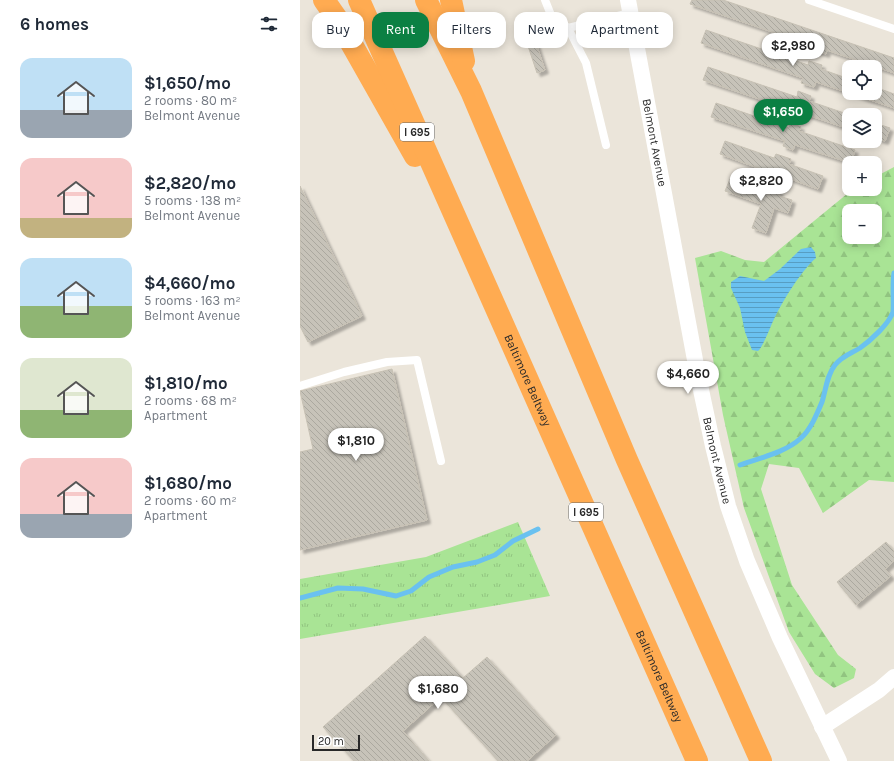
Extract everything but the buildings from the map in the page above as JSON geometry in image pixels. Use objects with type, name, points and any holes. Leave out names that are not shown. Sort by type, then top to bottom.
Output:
[{"type":"highway","points":[[324,0],[338,20],[475,264]]},
{"type":"highway","name":"Baltimore Beltway","points":[[359,0],[697,761]]},
{"type":"highway","points":[[426,0],[471,91],[627,460],[761,761]]},
{"type":"highway","points":[[451,0],[471,91]]},
{"type":"street","name":"Belmont Avenue","points":[[629,6],[698,376],[728,506],[748,561],[780,638],[839,761]]},
{"type":"street","points":[[822,727],[879,690],[894,677]]},
{"type":"lane","points":[[545,0],[550,12]]},
{"type":"lane","points":[[810,0],[894,28]]},
{"type":"lane","points":[[606,145],[586,63],[568,28],[629,6]]},
{"type":"lane","points":[[300,386],[358,368],[387,362],[417,360],[441,461]]},
{"type":"green space","points":[[894,167],[894,482],[869,480],[823,513],[799,468],[769,464],[761,489],[792,585],[838,655],[856,669],[854,678],[834,688],[815,674],[789,632],[744,508],[723,415],[695,258],[721,251],[745,260],[764,262],[844,196],[882,196],[882,173]]},
{"type":"green space","points":[[518,522],[550,596],[300,639],[300,579],[426,557]]},
{"type":"water","points":[[811,247],[815,252],[816,258],[805,270],[788,294],[760,349],[758,351],[752,350],[745,332],[740,308],[731,288],[731,282],[740,276],[764,281],[780,269],[801,249]]},
{"type":"waterway","points":[[740,465],[787,448],[805,434],[811,426],[822,402],[828,378],[832,369],[844,357],[869,341],[879,332],[891,317],[893,312],[894,273]]},
{"type":"waterway","points":[[300,598],[338,588],[363,589],[396,596],[411,591],[429,577],[453,567],[477,562],[495,555],[513,541],[538,529]]}]
